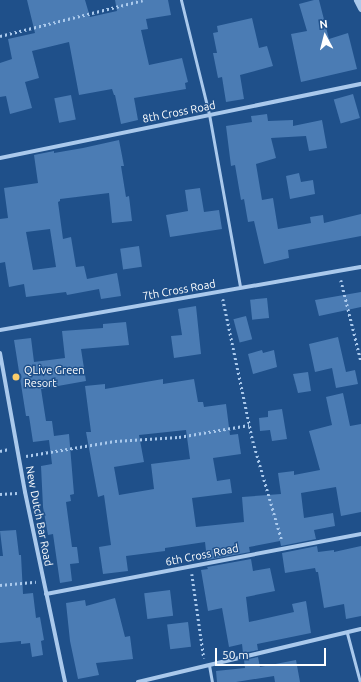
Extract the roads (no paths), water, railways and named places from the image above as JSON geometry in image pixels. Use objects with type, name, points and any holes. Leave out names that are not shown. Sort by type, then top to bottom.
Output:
[{"type":"street","points":[[357,0],[361,8]]},
{"type":"street","name":"8th Cross Road","points":[[0,158],[361,84]]},
{"type":"street","name":"7th Cross Road","points":[[0,330],[361,267]]},
{"type":"street","name":"New Dutch Bar Road","points":[[0,353],[25,492],[65,682]]},
{"type":"street","name":"6th Cross Road","points":[[46,594],[361,534]]},
{"type":"street","points":[[138,682],[361,629]]},
{"type":"lane","points":[[181,0],[209,114],[240,287]]},
{"type":"lane","points":[[347,633],[360,682]]},
{"type":"lane","points":[[207,666],[212,682]]},
{"type":"place","name":"QLive Green Resort","points":[[16,377]]}]
